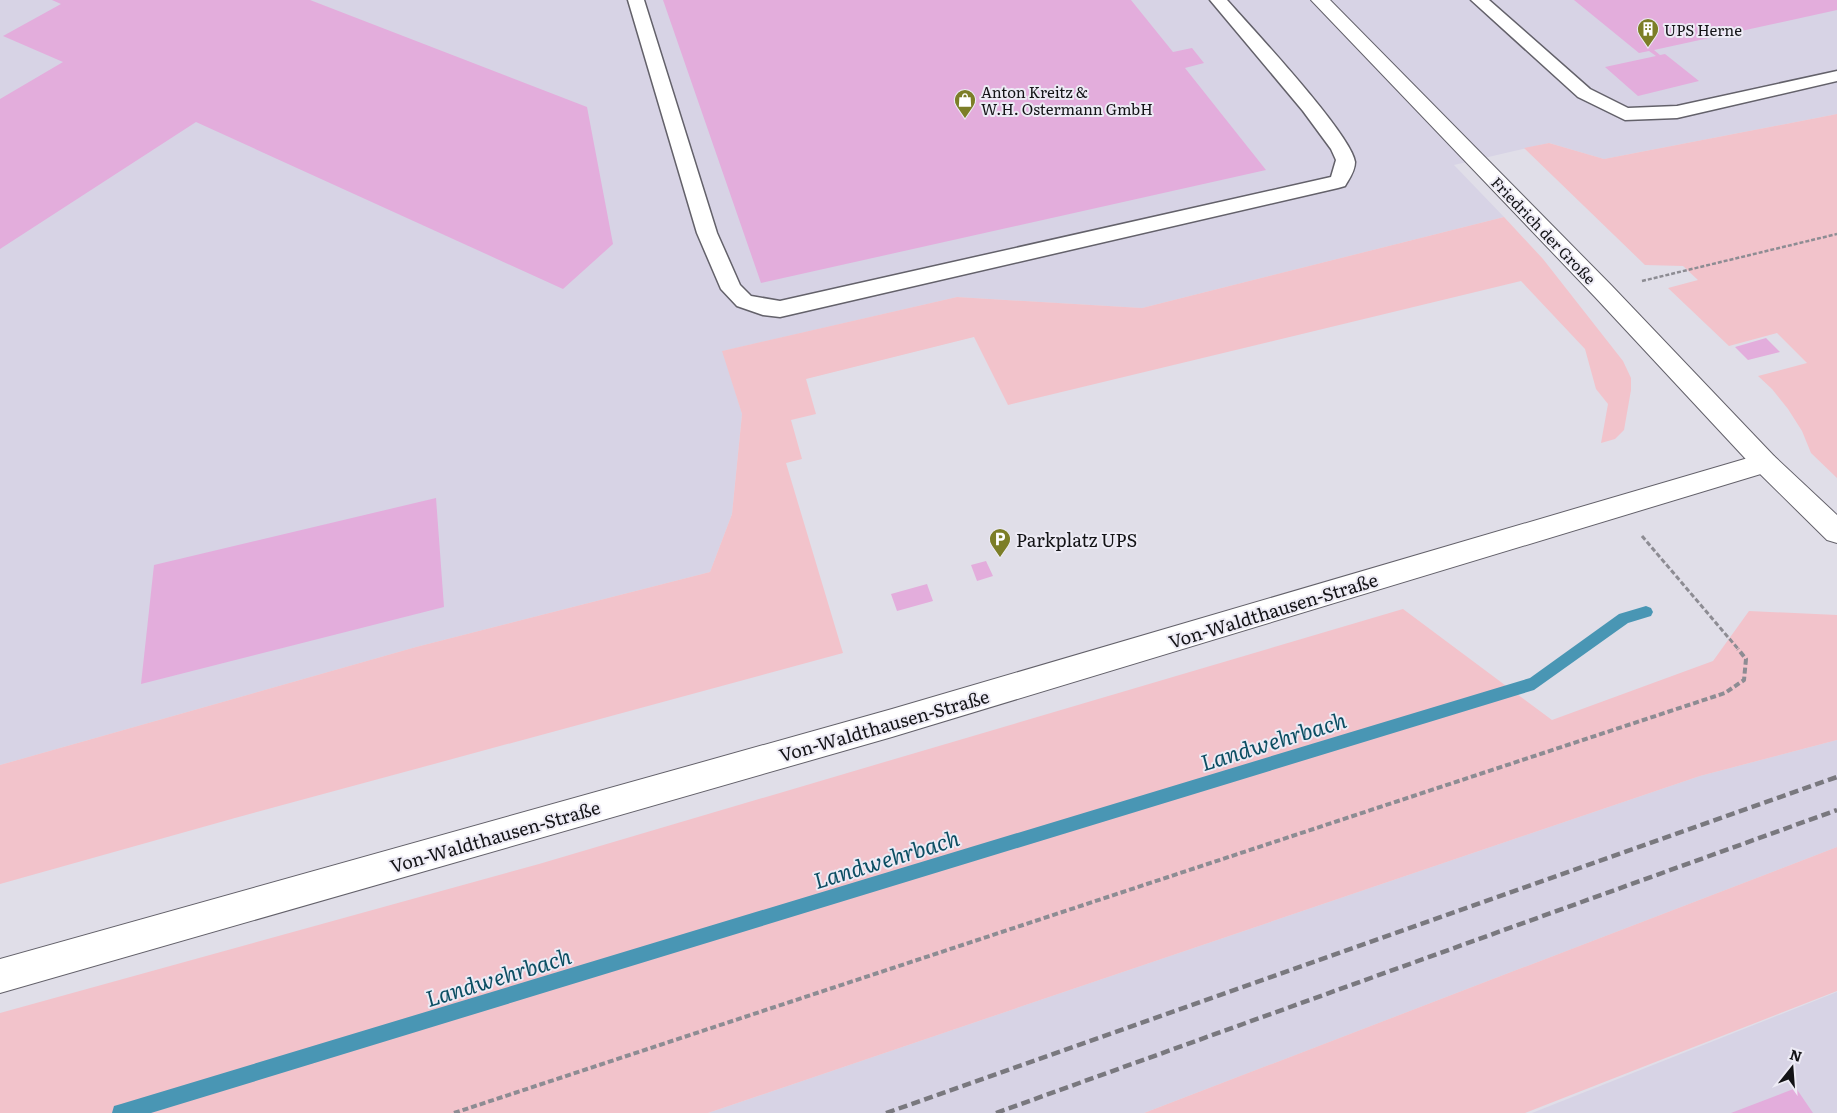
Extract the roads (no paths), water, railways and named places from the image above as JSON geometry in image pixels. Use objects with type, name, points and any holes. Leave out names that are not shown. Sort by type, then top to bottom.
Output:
[{"type":"street","name":"Friedrich der Große","points":[[1320,0],[1603,291],[1765,463],[1837,532]]},
{"type":"street","name":"Von-Waldthausen-Straße","points":[[0,976],[892,723],[1765,463]]},
{"type":"lane","points":[[636,0],[707,233],[732,289],[744,301],[763,307],[780,309],[1338,182],[1344,173],[1346,159],[1330,133],[1218,0]]},
{"type":"lane","points":[[1479,0],[1584,93],[1624,114],[1677,112],[1837,76]]},
{"type":"waterway","name":"Landwehrbach","points":[[121,1113],[1534,683],[1624,618],[1646,612]]},
{"type":"railway","points":[[886,1113],[1837,777]]},
{"type":"railway","points":[[996,1113],[1837,810]]},
{"type":"place","name":"UPS Herne","points":[[1648,48]]},
{"type":"place","name":"Anton Kreitz & W.H. Ostermann GmbH","points":[[965,119]]},
{"type":"place","name":"Parkplatz UPS","points":[[1000,558]]}]
